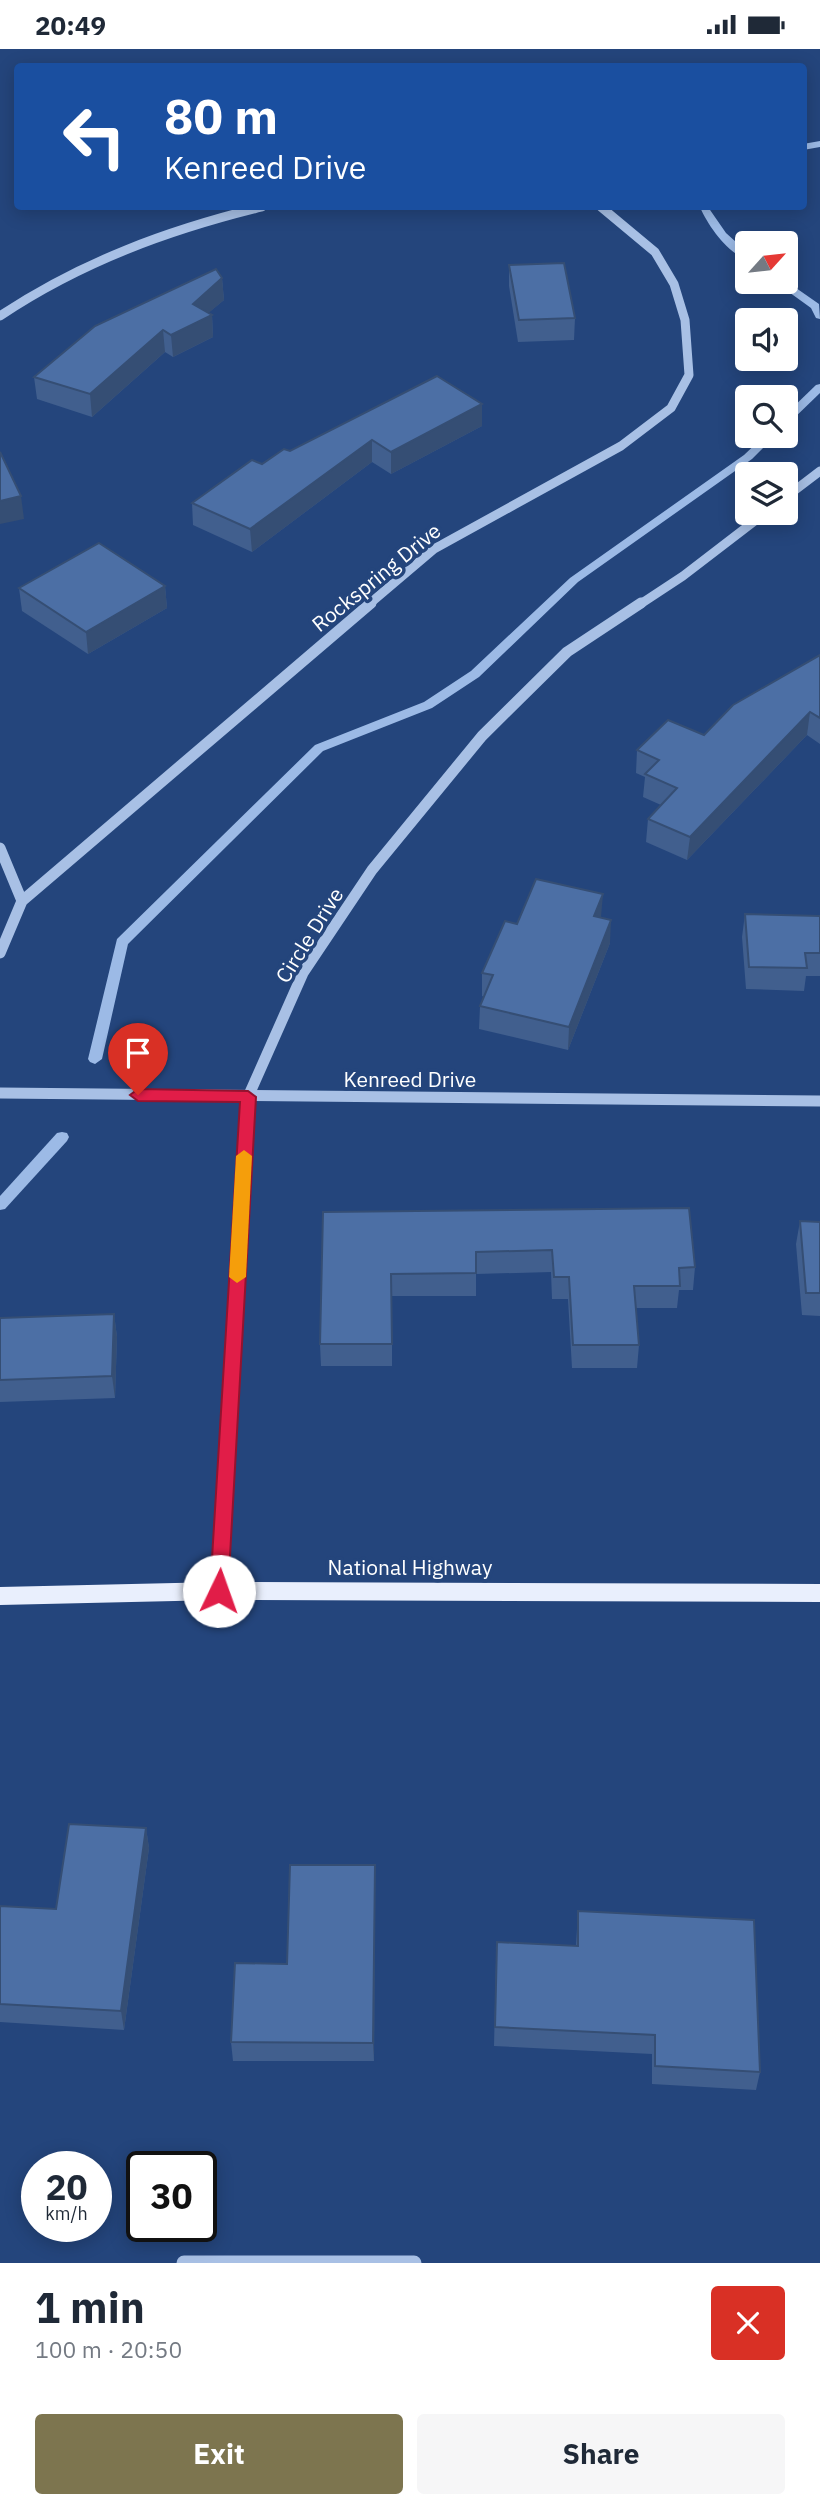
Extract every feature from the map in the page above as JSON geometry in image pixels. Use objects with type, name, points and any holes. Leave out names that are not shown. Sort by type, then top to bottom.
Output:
[{"type":"main road","name":"National Highway","points":[[0,1595],[219,1591],[820,1593]]},
{"type":"street","points":[[0,316],[29,296],[110,257],[215,218],[249,210]]},
{"type":"street","name":"Rockspring Drive","points":[[0,953],[22,901],[434,549],[621,446],[671,408],[689,375],[687,332],[674,284],[655,252],[630,228],[605,210]]},
{"type":"street","points":[[798,488],[820,471]]},
{"type":"street","name":"Circle Drive","points":[[219,1591],[248,1097],[303,973],[372,870],[482,736],[567,652],[683,576],[749,525]]},
{"type":"street","points":[[0,848],[22,901]]},
{"type":"street","name":"Kenreed Drive","points":[[0,1093],[820,1101]]},
{"type":"street","points":[[184,2263],[414,2263]]},
{"type":"building","points":[[564,263],[575,318],[519,320],[509,265]]},
{"type":"building","points":[[216,269],[222,278],[193,304],[212,315],[171,335],[163,330],[90,394],[34,377],[95,326]]},
{"type":"building","points":[[437,376],[482,404],[391,452],[372,440],[250,529],[192,503],[252,460],[262,464],[284,449],[290,451]]},
{"type":"building","points":[[0,452],[21,496],[0,501]]},
{"type":"building","points":[[99,543],[165,586],[86,632],[19,588]]},
{"type":"building","points":[[820,655],[820,718],[810,712],[690,837],[648,819],[677,788],[645,774],[659,760],[637,750],[668,720],[704,735],[733,705]]},
{"type":"building","points":[[536,879],[603,894],[594,916],[611,920],[569,1027],[480,1006],[493,975],[482,973],[505,921],[517,924]]},
{"type":"building","points":[[745,914],[820,916],[820,953],[805,953],[807,968],[749,967]]},
{"type":"building","points":[[689,1208],[695,1267],[679,1268],[680,1286],[634,1286],[639,1345],[573,1345],[569,1277],[554,1277],[552,1250],[476,1252],[476,1273],[391,1274],[392,1344],[320,1344],[323,1212]]},
{"type":"building","points":[[800,1221],[820,1222],[820,1293],[806,1293]]},
{"type":"building","points":[[114,1314],[112,1376],[0,1380],[0,1318]]},
{"type":"building","points":[[69,1824],[146,1828],[121,2011],[0,2004],[0,1906],[56,1909]]},
{"type":"building","points":[[290,1865],[375,1865],[373,2043],[231,2042],[235,1963],[287,1964]]},
{"type":"building","points":[[578,1911],[754,1920],[760,2072],[655,2066],[655,2035],[495,2027],[497,1942],[578,1946]]},
{"type":"waterway","points":[[807,146],[820,144]]},
{"type":"waterway","points":[[706,210],[722,235],[735,247]]},
{"type":"waterway","points":[[798,294],[815,306],[820,316]]},
{"type":"waterway","points":[[798,408],[820,387]]},
{"type":"waterway","points":[[95,1059],[122,942],[319,748],[428,705],[475,674],[574,580],[757,448]]},
{"type":"waterway","points":[[0,1205],[62,1137]]},
{"type":"slow traffic","points":[[237,1277],[244,1156]]},
{"type":"route","points":[[138,1095],[248,1097],[219,1591]]}]
